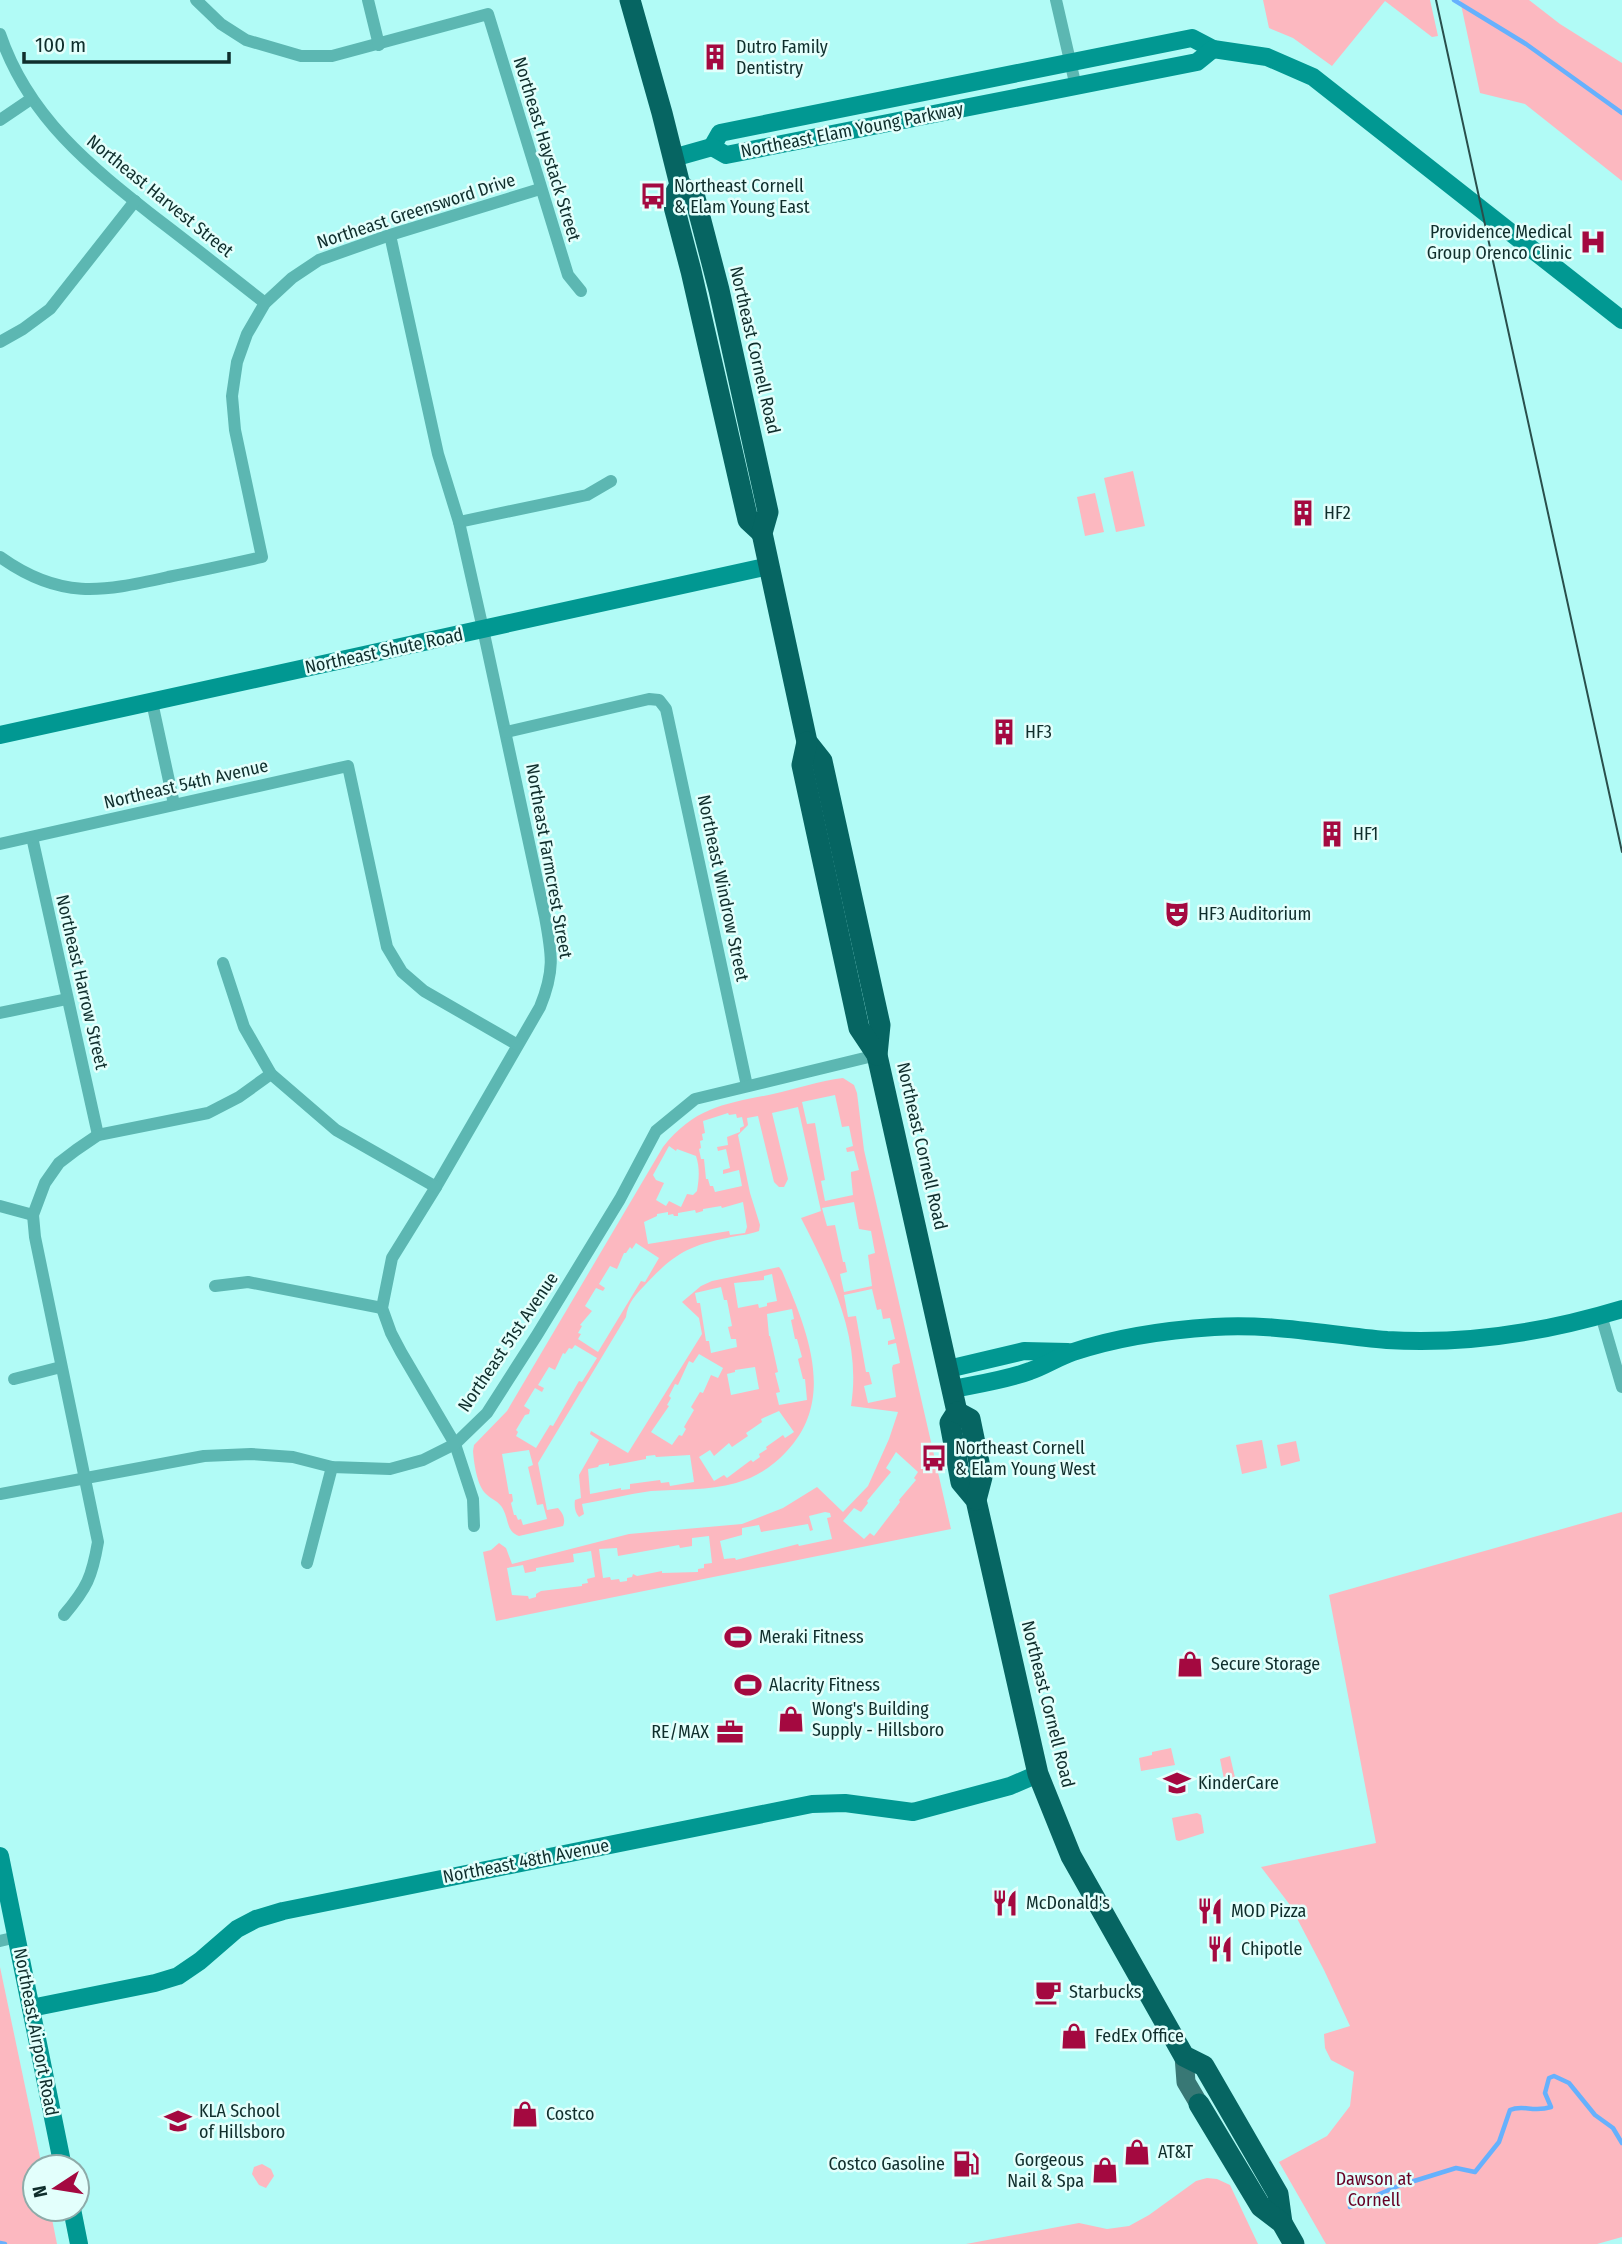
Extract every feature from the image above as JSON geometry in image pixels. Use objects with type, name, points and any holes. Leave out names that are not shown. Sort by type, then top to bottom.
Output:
[{"type":"highway","name":"Northeast Cornell Road","points":[[630,0],[680,185],[672,199],[748,520],[762,533],[807,742],[822,761],[880,1025],[877,1055],[957,1412],[970,1419],[982,1478],[976,1500],[1038,1774],[1071,1856],[1184,2056],[1204,2066],[1278,2194],[1282,2224]]},
{"type":"highway","name":"Northeast Cornell Road","points":[[1199,2104],[1261,2207],[1282,2224],[1294,2244]]},
{"type":"main road","name":"Northeast Cornell Road","points":[[1184,2056],[1186,2082],[1199,2104]]},
{"type":"street","points":[[196,0],[220,24],[246,40],[302,56],[332,56],[379,45],[368,0]]},
{"type":"street","points":[[1056,0],[1076,86]]},
{"type":"street","name":"Northeast Haystack Street","points":[[379,45],[488,14],[568,275],[581,290]]},
{"type":"street","name":"Northeast Harvest Street","points":[[0,34],[7,55],[31,99],[90,166],[265,303]]},
{"type":"street","name":"Northeast Elam Young Parkway","points":[[1213,49],[1196,62],[726,155],[712,147],[720,133],[1192,38],[1213,49],[1268,57],[1314,77],[1622,320]]},
{"type":"street","points":[[0,120],[31,99]]},
{"type":"street","points":[[673,158],[712,147]]},
{"type":"street","name":"Northeast Greensword Drive","points":[[0,557],[35,579],[73,587],[112,589],[262,557],[235,430],[232,396],[237,362],[247,334],[265,303],[292,278],[319,260],[540,189]]},
{"type":"street","points":[[0,342],[50,309],[135,201]]},
{"type":"street","name":"Northeast Farmcrest Street","points":[[383,1308],[392,1258],[540,1007],[549,983],[552,961],[506,732],[459,522],[438,454],[390,235]]},
{"type":"street","points":[[459,522],[587,495],[611,481]]},
{"type":"street","name":"Northeast Shute Road","points":[[0,735],[769,566]]},
{"type":"street","name":"Northeast Windrow Street","points":[[506,732],[649,699],[659,700],[666,709],[747,1086]]},
{"type":"street","points":[[152,702],[174,804]]},
{"type":"street","name":"Northeast 54th Avenue","points":[[0,844],[348,766],[387,947],[397,964],[402,972],[424,990],[516,1044]]},
{"type":"street","name":"Northeast Harrow Street","points":[[32,837],[98,1135]]},
{"type":"street","points":[[223,963],[244,1027],[271,1074],[336,1130],[436,1186]]},
{"type":"street","points":[[0,1013],[67,999]]},
{"type":"street","name":"Northeast 51st Avenue","points":[[0,1494],[204,1456],[251,1454],[293,1457],[332,1467],[390,1469],[423,1460],[455,1444],[487,1413],[620,1199],[656,1131],[695,1099],[877,1055]]},
{"type":"street","points":[[64,1615],[86,1590],[98,1542],[34,1237],[33,1215],[45,1183],[59,1163],[98,1135],[208,1113],[239,1097],[271,1074]]},
{"type":"street","points":[[0,1206],[33,1215]]},
{"type":"street","points":[[215,1286],[248,1282],[383,1308],[401,1352],[455,1444],[472,1499],[474,1526]]},
{"type":"street","points":[[950,1379],[1024,1351],[1071,1352],[1131,1337],[1216,1327],[1272,1327],[1389,1340],[1444,1340],[1529,1333],[1622,1309]]},
{"type":"street","points":[[1601,1315],[1622,1387]]},
{"type":"street","points":[[14,1379],[61,1367]]},
{"type":"street","points":[[307,1563],[332,1467]]},
{"type":"street","name":"Northeast 48th Avenue","points":[[31,2008],[178,1976],[237,1929],[283,1910],[812,1804],[845,1803],[905,1812],[919,1811],[1010,1786],[1038,1774]]},
{"type":"street","name":"Northeast Airport Road","points":[[0,1856],[8,1939],[31,2008],[60,2153]]},
{"type":"street","points":[[75,2223],[79,2244]]},
{"type":"green space","points":[[1263,0],[1430,0],[1438,36],[1432,37],[1385,1],[1332,66],[1293,38],[1269,28]]},
{"type":"green space","points":[[1460,0],[1529,0],[1560,24],[1622,63],[1622,181],[1525,104],[1480,93]]},
{"type":"green space","points":[[1133,471],[1145,526],[1116,532],[1104,478]]},
{"type":"green space","points":[[1095,493],[1104,532],[1085,536],[1077,497]]},
{"type":"green space","points":[[843,1078],[854,1085],[857,1093],[864,1150],[951,1529],[496,1621],[483,1552],[491,1550],[499,1543],[506,1548],[512,1564],[629,1534],[742,1524],[783,1508],[817,1487],[843,1512],[868,1486],[898,1412],[851,1406],[852,1356],[848,1332],[833,1285],[801,1218],[821,1211],[798,1107],[772,1113],[788,1179],[784,1187],[779,1187],[774,1182],[758,1116],[747,1118],[748,1125],[738,1135],[750,1193],[760,1225],[759,1231],[691,1248],[673,1259],[642,1288],[630,1304],[626,1317],[538,1463],[547,1510],[558,1508],[564,1517],[563,1526],[519,1536],[515,1534],[501,1506],[480,1486],[473,1451],[474,1445],[507,1411],[663,1147],[675,1133],[700,1115],[726,1104]],"holes":[[[835,1095],[842,1127],[849,1126],[853,1146],[846,1148],[847,1152],[854,1151],[859,1170],[851,1172],[853,1195],[825,1201],[821,1181],[825,1180],[815,1123],[807,1124],[802,1102]],[[728,1113],[736,1114],[737,1118],[742,1117],[744,1126],[740,1128],[740,1132],[727,1137],[728,1145],[717,1147],[718,1151],[726,1149],[730,1168],[723,1170],[723,1174],[739,1170],[742,1186],[715,1192],[713,1186],[710,1186],[699,1149],[700,1141],[703,1140],[702,1134],[705,1133],[703,1121]],[[669,1146],[676,1151],[677,1149],[696,1156],[699,1174],[697,1191],[693,1195],[687,1194],[681,1207],[669,1201],[666,1206],[656,1200],[664,1183],[656,1180],[653,1175]],[[743,1202],[747,1227],[745,1233],[730,1235],[729,1231],[648,1244],[644,1222],[657,1214],[668,1212],[668,1215],[678,1216],[678,1213],[695,1210],[696,1213],[703,1209],[722,1208]],[[854,1202],[859,1229],[871,1231],[875,1253],[868,1255],[872,1286],[844,1292],[840,1274],[847,1272],[835,1225],[827,1226],[822,1208]],[[636,1243],[659,1258],[645,1282],[641,1281],[598,1352],[578,1339],[581,1334],[578,1333],[582,1326],[580,1325],[592,1311],[585,1306],[596,1288],[603,1291],[605,1288],[599,1284],[610,1266],[617,1269],[626,1253]],[[872,1289],[877,1310],[881,1309],[883,1319],[890,1318],[895,1339],[888,1341],[888,1345],[896,1343],[900,1363],[892,1368],[896,1397],[868,1403],[864,1386],[872,1384],[869,1372],[866,1372],[856,1316],[848,1317],[844,1295]],[[575,1345],[597,1358],[536,1448],[516,1436],[516,1430],[525,1415],[529,1414],[530,1410],[524,1406],[535,1388],[542,1392],[544,1388],[538,1385],[549,1367],[555,1370],[563,1353],[569,1348],[572,1349]],[[529,1450],[533,1465],[528,1467],[537,1505],[543,1504],[547,1519],[523,1525],[521,1519],[518,1520],[514,1515],[512,1494],[509,1494],[502,1454]],[[896,1452],[918,1472],[914,1478],[916,1480],[874,1536],[870,1533],[864,1539],[843,1521],[854,1508],[861,1512],[891,1472],[886,1468]],[[830,1513],[831,1517],[827,1518],[832,1539],[799,1546],[798,1544],[736,1560],[724,1559],[720,1541],[742,1535],[742,1528],[759,1525],[761,1532],[808,1524],[810,1531],[813,1530],[809,1516]],[[709,1536],[712,1563],[704,1564],[704,1568],[698,1569],[698,1572],[662,1571],[637,1576],[633,1574],[627,1581],[620,1582],[619,1579],[603,1578],[599,1549],[617,1548],[618,1556],[679,1545],[680,1548],[692,1546],[692,1538]],[[591,1551],[595,1577],[587,1579],[588,1583],[582,1586],[541,1591],[536,1597],[529,1599],[528,1596],[512,1595],[507,1568],[523,1565],[525,1573],[536,1571],[536,1568],[574,1562],[573,1554]]]},
{"type":"green space","points":[[779,1267],[782,1271],[808,1340],[813,1364],[814,1387],[810,1410],[801,1431],[775,1462],[743,1481],[725,1486],[651,1491],[582,1504],[584,1514],[579,1517],[575,1500],[581,1498],[579,1475],[599,1440],[590,1434],[591,1431],[628,1453],[702,1334],[699,1318],[682,1302],[701,1286],[712,1281]],"holes":[[[772,1274],[777,1301],[759,1308],[758,1304],[738,1308],[734,1283],[764,1280],[764,1276]],[[721,1287],[724,1300],[727,1300],[732,1326],[728,1327],[731,1339],[736,1339],[737,1347],[711,1353],[709,1341],[706,1341],[700,1303],[697,1303],[695,1293]],[[792,1309],[794,1319],[791,1320],[802,1357],[798,1359],[805,1379],[807,1400],[779,1405],[776,1393],[780,1392],[775,1373],[778,1372],[769,1336],[767,1314]],[[699,1354],[723,1368],[718,1378],[711,1375],[703,1393],[700,1392],[691,1407],[694,1410],[684,1427],[686,1429],[672,1445],[651,1432],[669,1406],[669,1396],[675,1384],[678,1385],[689,1361],[693,1363]],[[755,1367],[759,1389],[731,1395],[727,1374]],[[779,1411],[794,1432],[785,1438],[783,1435],[766,1447],[767,1449],[759,1454],[760,1457],[753,1462],[751,1460],[727,1478],[724,1475],[714,1481],[699,1457],[710,1450],[714,1456],[729,1443],[732,1447],[762,1422],[761,1419]],[[655,1455],[690,1455],[694,1482],[670,1486],[669,1482],[661,1483],[660,1480],[630,1484],[630,1489],[621,1488],[590,1494],[588,1469],[609,1463],[609,1466],[646,1459],[646,1456]]]},
{"type":"green space","points":[[1262,1440],[1267,1468],[1242,1474],[1236,1445]]},
{"type":"green space","points":[[1296,1441],[1300,1461],[1281,1466],[1277,1445]]},
{"type":"green space","name":"Dawson at Cornell","points":[[1622,1512],[1622,2237],[1597,2244],[1326,2244],[1279,2162],[1327,2136],[1350,2106],[1354,2072],[1331,2060],[1325,2048],[1324,2034],[1350,2026],[1290,1905],[1261,1867],[1376,1843],[1329,1595]]},
{"type":"green space","points":[[1171,1748],[1175,1765],[1141,1771],[1139,1758]]},
{"type":"green space","points":[[1230,1756],[1237,1786],[1226,1789],[1220,1759]]},
{"type":"green space","points":[[1197,1813],[1201,1815],[1204,1833],[1176,1840],[1172,1818]]},
{"type":"green space","points":[[0,1967],[39,2153],[21,2153],[21,2223],[53,2223],[57,2244],[0,2244]]},
{"type":"green space","points":[[262,2164],[271,2169],[274,2176],[266,2188],[259,2185],[252,2174],[254,2167]]},
{"type":"green space","points":[[1207,2178],[1230,2185],[1258,2244],[966,2244],[1079,2223],[1107,2229],[1129,2226],[1196,2181]]},
{"type":"waterway","points":[[1454,0],[1526,44],[1622,113]]},
{"type":"waterway","points":[[1350,2207],[1398,2186],[1456,2168],[1475,2172],[1499,2142],[1510,2110],[1551,2107],[1545,2093],[1549,2078],[1554,2076],[1569,2083],[1595,2115],[1613,2128],[1622,2143]]},
{"type":"waterway","points":[[0,2243],[5,2244]]},
{"type":"tram line","points":[[1436,0],[1622,852]]},
{"type":"place","name":"Dutro Family Dentistry","points":[[715,57]]},
{"type":"place","name":"Northeast Cornell & Elam Young East","points":[[653,196]]},
{"type":"place","name":"Providence Medical Group Orenco Clinic","points":[[1593,242]]},
{"type":"place","name":"HF2","points":[[1303,513]]},
{"type":"place","name":"HF3","points":[[1004,732]]},
{"type":"place","name":"HF1","points":[[1332,834]]},
{"type":"place","name":"HF3 Auditorium","points":[[1177,914]]},
{"type":"place","name":"Northeast Cornell & Elam Young West","points":[[934,1458]]},
{"type":"place","name":"Meraki Fitness","points":[[738,1637]]},
{"type":"place","name":"Secure Storage","points":[[1190,1664]]},
{"type":"place","name":"Alacrity Fitness","points":[[748,1685]]},
{"type":"place","name":"Wong's Building Supply - Hillsboro","points":[[791,1719]]},
{"type":"place","name":"RE/MAX","points":[[730,1732]]},
{"type":"place","name":"KinderCare","points":[[1177,1783]]},
{"type":"place","name":"McDonald's","points":[[1005,1903]]},
{"type":"place","name":"MOD Pizza","points":[[1210,1911]]},
{"type":"place","name":"Chipotle","points":[[1220,1949]]},
{"type":"place","name":"Starbucks","points":[[1048,1992]]},
{"type":"place","name":"FedEx Office","points":[[1074,2036]]},
{"type":"place","name":"Costco","points":[[525,2114]]},
{"type":"place","name":"KLA School of Hillsboro","points":[[178,2121]]},
{"type":"place","name":"AT&T","points":[[1137,2152]]},
{"type":"place","name":"Costco Gasoline","points":[[966,2164]]},
{"type":"place","name":"Gorgeous Nail & Spa","points":[[1105,2170]]}]
